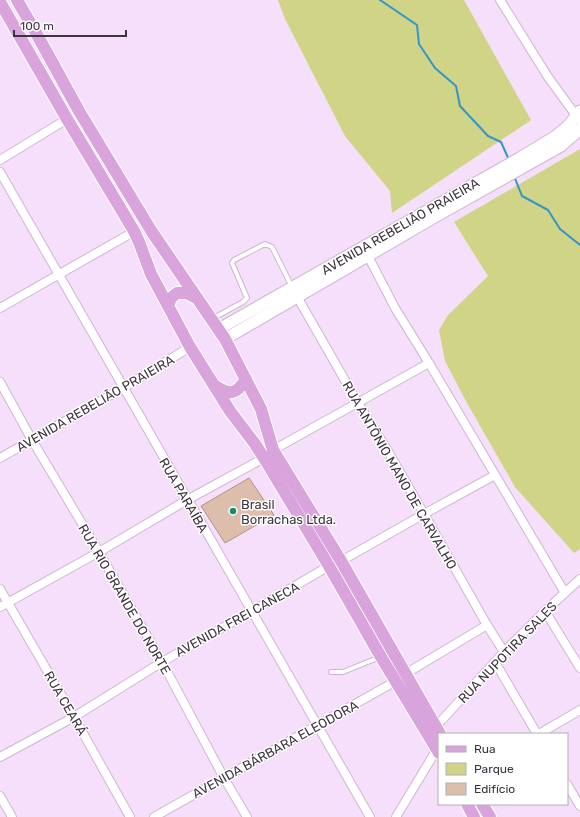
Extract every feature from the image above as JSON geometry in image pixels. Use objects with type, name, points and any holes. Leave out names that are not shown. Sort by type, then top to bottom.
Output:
[{"type":"main road","points":[[17,0],[79,111],[148,225],[222,334],[261,409],[268,454],[381,657],[438,751]]},
{"type":"main road","points":[[2,8],[134,231],[140,242],[151,274],[190,347],[230,411],[255,444],[268,454],[341,562],[438,730]]},
{"type":"main road","points":[[168,306],[171,298],[177,293],[187,293],[198,299]]},
{"type":"main road","points":[[213,385],[225,392],[236,391],[241,388],[246,379]]},
{"type":"main road","points":[[468,805],[474,817]]},
{"type":"main road","points":[[483,805],[490,817]]},
{"type":"street","points":[[500,0],[548,77],[579,116]]},
{"type":"street","name":"AVENIDA REBELIÃO PRAIEIRA","points":[[222,334],[295,292],[433,218],[511,168],[556,136],[579,116]]},
{"type":"street","points":[[0,160],[67,119]]},
{"type":"street","name":"AVENIDA REBELIÃO PRAIEIRA","points":[[360,257],[511,168],[561,146],[580,130]]},
{"type":"street","name":"RUA PARAÍBA","points":[[0,172],[370,817]]},
{"type":"street","points":[[0,308],[134,231]]},
{"type":"street","points":[[360,257],[395,308],[429,363],[564,593]]},
{"type":"street","name":"RUA ANTÔNIO MANO DE CARVALHO","points":[[295,292],[358,403],[389,453],[487,625],[504,652]]},
{"type":"street","name":"AVENIDA REBELIÃO PRAIEIRA","points":[[0,458],[123,388],[190,347]]},
{"type":"street","points":[[0,607],[429,363]]},
{"type":"street","name":"RUA RIO GRANDE DO NORTE","points":[[0,382],[32,440],[99,552],[162,662],[224,778],[247,817]]},
{"type":"street","points":[[341,562],[495,475]]},
{"type":"street","name":"AVENIDA FREI CANECA","points":[[0,757],[74,717],[162,662],[329,566]]},
{"type":"street","name":"RUA NUPOTIRA SALES","points":[[438,730],[442,720],[504,652],[580,578]]},
{"type":"street","name":"RUA CEARÁ","points":[[0,589],[130,817]]},
{"type":"street","points":[[545,611],[580,668]]},
{"type":"street","points":[[406,674],[487,625]]},
{"type":"street","points":[[495,662],[537,733]]},
{"type":"street","name":"AVENIDA BÁRBARA ELEODORA","points":[[154,817],[396,681]]},
{"type":"street","points":[[540,733],[580,710]]},
{"type":"street","points":[[396,817],[438,751]]},
{"type":"street","points":[[568,786],[580,806]]},
{"type":"street","points":[[0,796],[12,817]]},
{"type":"lane","points":[[212,319],[243,302],[247,298],[232,263],[234,260],[265,244],[272,247],[295,292]]},
{"type":"lane","points":[[331,672],[343,672],[381,657]]},
{"type":"green space","points":[[278,0],[464,0],[531,120],[392,213],[390,191],[345,136],[285,19]]},
{"type":"green space","points":[[580,149],[580,549],[574,553],[515,487],[445,361],[439,330],[448,315],[488,276],[454,222]]},
{"type":"building","points":[[249,478],[274,515],[225,543],[201,506]]},
{"type":"waterway","points":[[380,0],[417,25],[419,44],[435,68],[456,86],[460,106],[488,136],[501,142],[509,160]]},
{"type":"waterway","points":[[514,176],[522,196],[548,210],[560,229],[580,245]]},
{"type":"place","name":"Brasil Borrachas Ltda.","points":[[233,511]]}]
